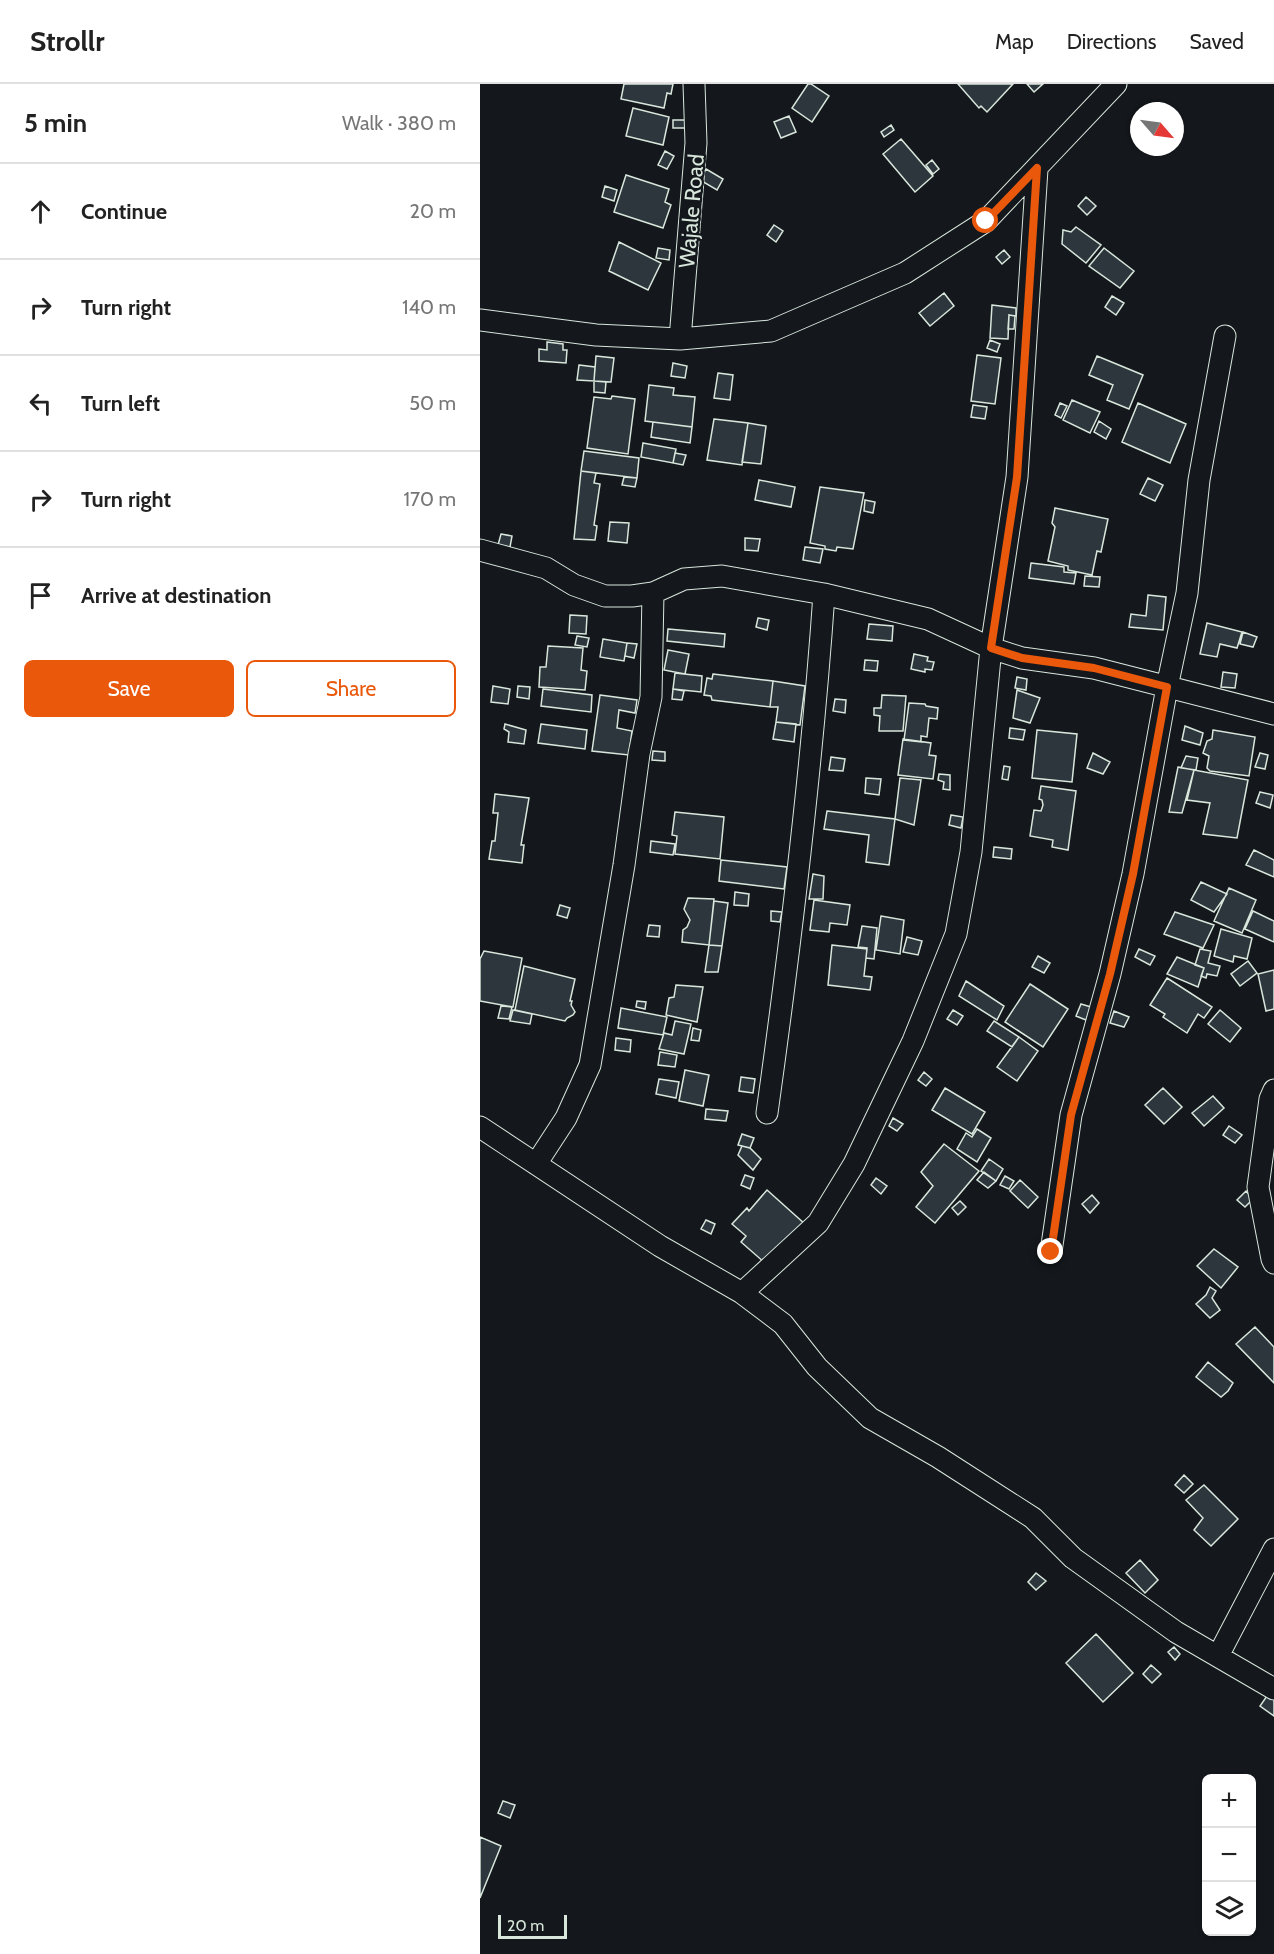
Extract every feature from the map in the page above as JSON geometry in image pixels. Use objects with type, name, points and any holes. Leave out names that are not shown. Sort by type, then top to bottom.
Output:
[{"type":"street","name":"Wajale Road","points":[[680,339],[696,142],[694,84]]},
{"type":"street","points":[[480,320],[596,335],[680,339],[771,331],[905,273],[986,221],[1116,84]]},
{"type":"street","points":[[742,1293],[818,1223],[854,1164],[914,1041],[956,934],[971,852],[991,648],[1017,477],[1037,168]]},
{"type":"street","points":[[1051,1252],[1071,1115],[1110,974],[1133,874],[1186,593],[1199,480],[1225,336]]},
{"type":"street","points":[[480,550],[546,568],[574,585],[605,596],[653,593],[684,579],[722,576],[824,594],[928,619],[991,648],[1022,658],[1094,668],[1274,714]]},
{"type":"street","points":[[536,1164],[566,1118],[590,1065],[624,865],[639,754],[651,697],[653,593]]},
{"type":"street","points":[[767,1113],[793,925],[819,675],[824,594]]},
{"type":"street","points":[[1273,1097],[1258,1187],[1274,1263]]},
{"type":"street","points":[[480,1126],[660,1246],[742,1293],[783,1324],[817,1367],[870,1418],[938,1457],[1033,1518],[1073,1558],[1176,1632],[1274,1689]]},
{"type":"street","points":[[1218,1656],[1274,1549]]},
{"type":"building","points":[[624,84],[673,84],[671,94],[667,93],[664,108],[621,99]]},
{"type":"building","points":[[808,84],[829,96],[812,122],[792,108]]},
{"type":"building","points":[[958,84],[1013,84],[987,112],[981,106],[979,108]]},
{"type":"building","points":[[1027,84],[1043,84],[1034,92]]},
{"type":"building","points":[[633,108],[669,117],[663,145],[626,136]]},
{"type":"building","points":[[789,116],[796,132],[781,138],[774,122]]},
{"type":"building","points":[[673,120],[688,120],[688,128],[673,128]]},
{"type":"building","points":[[891,125],[894,130],[884,137],[881,132]]},
{"type":"building","points":[[901,139],[933,176],[915,192],[883,154]]},
{"type":"building","points":[[665,151],[674,156],[667,169],[658,165]]},
{"type":"building","points":[[932,160],[939,169],[933,174],[926,165]]},
{"type":"building","points":[[706,169],[723,179],[717,190],[700,180]]},
{"type":"building","points":[[626,175],[669,189],[665,202],[671,205],[663,228],[614,212]]},
{"type":"building","points":[[605,186],[617,190],[614,201],[602,197]]},
{"type":"building","points":[[1086,197],[1096,206],[1087,215],[1078,206]]},
{"type":"building","points":[[774,225],[783,231],[776,242],[767,235]]},
{"type":"building","points":[[1076,227],[1101,245],[1086,263],[1062,244],[1063,230],[1071,232]]},
{"type":"building","points":[[619,242],[661,263],[648,290],[609,271]]},
{"type":"building","points":[[658,248],[670,250],[669,260],[656,258]]},
{"type":"building","points":[[1104,248],[1134,271],[1120,288],[1089,266]]},
{"type":"building","points":[[1004,250],[1010,257],[1002,264],[996,257]]},
{"type":"building","points":[[944,293],[954,306],[930,326],[919,313]]},
{"type":"building","points":[[1112,296],[1124,303],[1116,315],[1105,307]]},
{"type":"building","points":[[992,305],[1016,308],[1016,316],[1009,315],[1008,339],[990,338]]},
{"type":"building","points":[[1009,315],[1015,316],[1014,329],[1008,329]]},
{"type":"building","points":[[990,340],[1000,344],[997,352],[987,348]]},
{"type":"building","points":[[547,342],[563,344],[563,350],[567,350],[566,363],[539,361],[539,349],[547,350]]},
{"type":"building","points":[[977,355],[1001,358],[995,404],[971,401]]},
{"type":"building","points":[[596,356],[614,358],[611,382],[594,381]]},
{"type":"building","points":[[1097,356],[1143,375],[1129,409],[1107,400],[1113,385],[1089,375]]},
{"type":"building","points":[[673,363],[687,366],[685,378],[671,376]]},
{"type":"building","points":[[579,365],[595,367],[594,381],[577,380]]},
{"type":"building","points":[[718,373],[733,375],[730,400],[714,398]]},
{"type":"building","points":[[594,381],[606,382],[605,393],[594,392]]},
{"type":"building","points":[[649,385],[674,388],[673,395],[695,397],[692,427],[645,421]]},
{"type":"building","points":[[612,396],[635,399],[628,454],[587,448],[594,397],[611,399]]},
{"type":"building","points":[[1072,400],[1100,412],[1090,433],[1063,420]]},
{"type":"building","points":[[1060,403],[1067,406],[1061,418],[1055,415]]},
{"type":"building","points":[[1138,403],[1186,424],[1170,463],[1122,442]]},
{"type":"building","points":[[973,405],[987,407],[985,419],[971,417]]},
{"type":"building","points":[[714,419],[748,423],[742,465],[707,460]]},
{"type":"building","points":[[1099,421],[1111,429],[1106,439],[1094,432]]},
{"type":"building","points":[[653,422],[692,427],[690,443],[651,437]]},
{"type":"building","points":[[748,423],[766,426],[761,464],[742,462]]},
{"type":"building","points":[[643,443],[676,449],[673,463],[641,457]]},
{"type":"building","points":[[584,451],[639,458],[637,478],[581,471]]},
{"type":"building","points":[[675,453],[686,455],[683,465],[673,463]]},
{"type":"building","points":[[581,471],[596,473],[594,483],[600,484],[594,525],[597,526],[595,540],[574,539]]},
{"type":"building","points":[[624,477],[637,478],[635,487],[622,485]]},
{"type":"building","points":[[1148,478],[1163,485],[1155,501],[1140,494]]},
{"type":"building","points":[[759,480],[795,487],[791,507],[755,500]]},
{"type":"building","points":[[820,487],[864,493],[853,549],[837,547],[836,551],[810,543]]},
{"type":"building","points":[[865,500],[875,502],[873,513],[864,511]]},
{"type":"building","points":[[1055,508],[1108,519],[1101,552],[1097,551],[1092,575],[1068,570],[1068,566],[1048,561],[1055,527],[1052,523]]},
{"type":"building","points":[[610,522],[629,523],[627,543],[608,541]]},
{"type":"building","points":[[501,534],[512,536],[510,547],[498,545]]},
{"type":"building","points":[[745,538],[760,539],[758,551],[745,550]]},
{"type":"building","points":[[805,547],[823,549],[820,563],[803,560]]},
{"type":"building","points":[[1031,563],[1064,567],[1064,572],[1076,573],[1074,584],[1029,578]]},
{"type":"building","points":[[1085,576],[1100,577],[1099,587],[1084,586]]},
{"type":"building","points":[[1148,595],[1166,597],[1163,630],[1129,627],[1131,614],[1146,616]]},
{"type":"building","points":[[570,615],[587,616],[586,634],[569,633]]},
{"type":"building","points":[[758,618],[769,620],[767,630],[756,627]]},
{"type":"building","points":[[1207,623],[1242,632],[1237,648],[1220,644],[1217,657],[1200,654]]},
{"type":"building","points":[[869,624],[893,626],[892,641],[867,639]]},
{"type":"building","points":[[668,629],[725,634],[724,647],[667,641]]},
{"type":"building","points":[[1243,632],[1257,637],[1253,647],[1240,644]]},
{"type":"building","points":[[577,636],[589,638],[587,647],[575,645]]},
{"type":"building","points":[[603,639],[627,643],[624,661],[600,657]]},
{"type":"building","points":[[627,643],[637,644],[634,658],[625,656]]},
{"type":"building","points":[[548,646],[583,648],[581,670],[587,671],[585,690],[539,687],[540,667],[546,667]]},
{"type":"building","points":[[668,650],[689,654],[685,674],[664,670]]},
{"type":"building","points":[[914,654],[928,657],[927,661],[934,662],[932,670],[925,669],[925,672],[911,669]]},
{"type":"building","points":[[865,660],[878,661],[877,671],[864,670]]},
{"type":"building","points":[[1223,672],[1237,674],[1235,688],[1221,687]]},
{"type":"building","points":[[675,673],[702,676],[701,692],[673,689]]},
{"type":"building","points":[[713,674],[773,681],[770,707],[712,700],[711,696],[704,695],[707,678],[712,679]]},
{"type":"building","points":[[1017,677],[1027,679],[1026,690],[1015,688]]},
{"type":"building","points":[[773,681],[805,686],[800,725],[776,722],[778,707],[770,707]]},
{"type":"building","points":[[493,686],[510,689],[508,704],[491,702]]},
{"type":"building","points":[[518,686],[530,687],[529,699],[517,697]]},
{"type":"building","points":[[543,689],[592,695],[591,712],[541,706]]},
{"type":"building","points":[[673,689],[684,691],[682,700],[672,699]]},
{"type":"building","points":[[1017,690],[1040,698],[1030,723],[1013,718]]},
{"type":"building","points":[[600,695],[637,700],[635,713],[619,710],[617,728],[632,731],[629,755],[592,751]]},
{"type":"building","points":[[882,695],[906,696],[903,731],[879,731],[880,716],[874,715],[874,708],[881,708]]},
{"type":"building","points":[[835,699],[846,700],[845,713],[833,711]]},
{"type":"building","points":[[909,703],[938,708],[937,719],[929,718],[927,737],[921,736],[921,742],[904,740]]},
{"type":"building","points":[[776,722],[796,724],[794,742],[773,739]]},
{"type":"building","points":[[505,724],[526,730],[524,744],[508,742],[509,732],[504,729]]},
{"type":"building","points":[[541,724],[587,730],[585,749],[538,743]]},
{"type":"building","points":[[1185,726],[1203,733],[1200,745],[1182,740]]},
{"type":"building","points":[[1010,728],[1025,730],[1023,740],[1009,738]]},
{"type":"building","points":[[1037,730],[1077,734],[1072,782],[1032,778]]},
{"type":"building","points":[[1213,730],[1255,737],[1249,776],[1210,771],[1207,768],[1209,756],[1203,753],[1207,741],[1212,739]]},
{"type":"building","points":[[903,739],[931,743],[929,755],[936,756],[933,779],[898,775]]},
{"type":"building","points":[[653,751],[665,752],[665,761],[652,760]]},
{"type":"building","points":[[1093,753],[1110,762],[1103,774],[1087,768]]},
{"type":"building","points":[[1260,753],[1268,755],[1265,769],[1255,767]]},
{"type":"building","points":[[1186,756],[1198,758],[1196,770],[1181,768]]},
{"type":"building","points":[[831,757],[845,759],[843,771],[829,770]]},
{"type":"building","points":[[1004,766],[1010,767],[1008,780],[1002,779]]},
{"type":"building","points":[[1178,767],[1194,770],[1182,813],[1169,812]]},
{"type":"building","points":[[1194,770],[1248,780],[1237,838],[1203,834],[1210,803],[1187,800]]},
{"type":"building","points":[[939,774],[950,775],[950,790],[943,789],[944,782],[938,780]]},
{"type":"building","points":[[866,778],[881,779],[879,795],[865,793]]},
{"type":"building","points":[[900,778],[921,780],[914,825],[895,819]]},
{"type":"building","points":[[1041,786],[1076,791],[1068,850],[1052,847],[1053,840],[1030,836],[1034,810],[1041,811],[1043,805],[1042,800],[1039,799]]},
{"type":"building","points":[[1260,792],[1273,795],[1270,808],[1256,803]]},
{"type":"building","points":[[495,794],[529,798],[521,845],[524,845],[522,863],[489,859],[492,841],[495,841],[498,813],[493,813]]},
{"type":"building","points":[[827,811],[895,819],[889,865],[866,862],[869,835],[824,829]]},
{"type":"building","points":[[675,812],[724,817],[720,859],[675,854],[677,836],[672,835]]},
{"type":"building","points":[[951,815],[963,817],[961,828],[949,825]]},
{"type":"building","points":[[651,841],[675,844],[673,855],[650,852]]},
{"type":"building","points":[[994,847],[1012,849],[1011,859],[993,857]]},
{"type":"building","points":[[1254,850],[1274,860],[1274,877],[1246,865]]},
{"type":"building","points":[[721,860],[787,867],[784,889],[719,881]]},
{"type":"building","points":[[813,874],[824,876],[823,899],[809,899]]},
{"type":"building","points":[[1201,882],[1227,894],[1214,912],[1191,900]]},
{"type":"building","points":[[1229,888],[1256,900],[1242,933],[1214,921]]},
{"type":"building","points":[[735,892],[749,894],[748,906],[734,905]]},
{"type":"building","points":[[688,898],[714,899],[709,945],[682,942],[683,930],[690,920],[684,909]]},
{"type":"building","points":[[814,900],[850,905],[847,925],[830,923],[829,932],[810,930]]},
{"type":"building","points":[[714,901],[728,903],[722,946],[709,945]]},
{"type":"building","points":[[560,905],[570,908],[567,918],[557,915]]},
{"type":"building","points":[[771,911],[782,912],[780,922],[771,921]]},
{"type":"building","points":[[1253,911],[1274,921],[1274,942],[1245,929]]},
{"type":"building","points":[[1175,912],[1214,925],[1203,948],[1164,934]]},
{"type":"building","points":[[881,916],[904,920],[900,954],[876,950]]},
{"type":"building","points":[[649,925],[660,926],[659,937],[647,936]]},
{"type":"building","points":[[862,926],[877,928],[874,959],[866,958],[867,948],[858,947]]},
{"type":"building","points":[[1221,929],[1252,938],[1247,959],[1234,956],[1233,962],[1214,956]]},
{"type":"building","points":[[907,937],[922,941],[918,955],[903,952]]},
{"type":"building","points":[[709,945],[722,946],[718,972],[705,972]]},
{"type":"building","points":[[832,945],[867,949],[864,976],[872,977],[870,990],[828,985]]},
{"type":"building","points":[[1139,949],[1155,956],[1150,965],[1135,957]]},
{"type":"building","points":[[1200,949],[1211,951],[1208,963],[1220,966],[1217,976],[1207,974],[1206,978],[1201,976],[1204,968],[1195,965]]},
{"type":"building","points":[[484,951],[522,958],[513,1007],[480,1001],[480,959]]},
{"type":"building","points":[[1038,956],[1050,963],[1044,973],[1032,967]]},
{"type":"building","points":[[1177,957],[1204,968],[1198,987],[1167,974]]},
{"type":"building","points":[[1248,961],[1257,973],[1240,986],[1231,974]]},
{"type":"building","points":[[524,966],[575,979],[570,1001],[572,1001],[571,1005],[575,1012],[573,1015],[565,1021],[515,1010]]},
{"type":"building","points":[[1274,970],[1274,1009],[1266,1011],[1258,974]]},
{"type":"building","points":[[1167,978],[1212,1007],[1204,1018],[1198,1014],[1187,1033],[1163,1017],[1165,1014],[1150,1005]]},
{"type":"building","points":[[966,981],[1004,1006],[997,1020],[959,996]]},
{"type":"building","points":[[1030,984],[1068,1009],[1043,1047],[1005,1022]]},
{"type":"building","points":[[676,985],[703,987],[697,1022],[666,1015],[669,998],[674,997]]},
{"type":"building","points":[[637,1001],[646,1002],[645,1009],[636,1007]]},
{"type":"building","points":[[1081,1004],[1091,1007],[1086,1020],[1076,1016]]},
{"type":"building","points":[[501,1006],[512,1007],[509,1019],[498,1018]]},
{"type":"building","points":[[621,1008],[667,1017],[663,1035],[618,1028]]},
{"type":"building","points":[[513,1010],[532,1014],[530,1024],[510,1021]]},
{"type":"building","points":[[953,1010],[963,1016],[957,1025],[947,1019]]},
{"type":"building","points":[[1220,1010],[1241,1028],[1230,1042],[1208,1024]]},
{"type":"building","points":[[1114,1011],[1129,1017],[1124,1027],[1110,1023]]},
{"type":"building","points":[[675,1021],[691,1024],[684,1054],[659,1049],[664,1033],[672,1035]]},
{"type":"building","points":[[994,1021],[1019,1037],[1012,1047],[987,1031]]},
{"type":"building","points":[[693,1028],[701,1030],[699,1041],[691,1040]]},
{"type":"building","points":[[1019,1037],[1038,1051],[1017,1081],[997,1067]]},
{"type":"building","points":[[616,1038],[631,1040],[630,1052],[615,1050]]},
{"type":"building","points":[[660,1052],[677,1055],[675,1067],[658,1065]]},
{"type":"building","points":[[685,1070],[709,1075],[703,1106],[679,1101]]},
{"type":"building","points":[[924,1072],[932,1079],[926,1086],[918,1080]]},
{"type":"building","points":[[741,1077],[755,1079],[753,1093],[739,1091]]},
{"type":"building","points":[[659,1079],[679,1082],[676,1098],[656,1094]]},
{"type":"building","points":[[945,1088],[985,1112],[972,1134],[932,1110]]},
{"type":"building","points":[[1163,1088],[1182,1107],[1164,1124],[1145,1105]]},
{"type":"building","points":[[1213,1096],[1224,1108],[1204,1126],[1192,1113]]},
{"type":"building","points":[[706,1109],[728,1111],[726,1121],[705,1119]]},
{"type":"building","points":[[893,1118],[903,1124],[897,1131],[889,1126]]},
{"type":"building","points":[[1229,1126],[1242,1135],[1235,1143],[1223,1135]]},
{"type":"building","points":[[977,1129],[991,1138],[977,1162],[957,1149],[966,1133],[972,1137]]},
{"type":"building","points":[[742,1134],[754,1138],[750,1148],[738,1145]]},
{"type":"building","points":[[944,1144],[979,1171],[935,1223],[916,1207],[933,1186],[921,1172]]},
{"type":"building","points":[[742,1146],[750,1148],[761,1159],[753,1170],[738,1155]]},
{"type":"building","points":[[989,1159],[1003,1169],[996,1181],[981,1171]]},
{"type":"building","points":[[984,1172],[996,1181],[988,1188],[977,1180]]},
{"type":"building","points":[[745,1175],[754,1178],[750,1189],[741,1185]]},
{"type":"building","points":[[1005,1176],[1014,1181],[1009,1189],[1000,1185]]},
{"type":"building","points":[[876,1178],[887,1186],[881,1194],[871,1185]]},
{"type":"building","points":[[1020,1180],[1038,1197],[1028,1208],[1010,1191]]},
{"type":"building","points":[[767,1190],[806,1225],[765,1263],[741,1242],[746,1236],[732,1224],[747,1208],[749,1211]]},
{"type":"building","points":[[1246,1191],[1253,1199],[1245,1207],[1237,1200]]},
{"type":"building","points":[[1092,1195],[1099,1203],[1090,1213],[1082,1204]]},
{"type":"building","points":[[960,1201],[966,1207],[958,1215],[952,1208]]},
{"type":"building","points":[[706,1220],[715,1224],[711,1234],[701,1229]]},
{"type":"building","points":[[1214,1249],[1238,1267],[1221,1288],[1197,1266]]},
{"type":"building","points":[[1210,1287],[1216,1291],[1212,1298],[1220,1310],[1210,1318],[1196,1304],[1206,1295]]},
{"type":"building","points":[[1255,1327],[1274,1347],[1274,1383],[1236,1344]]},
{"type":"building","points":[[1208,1362],[1233,1383],[1221,1397],[1196,1377]]},
{"type":"building","points":[[1184,1475],[1193,1484],[1184,1493],[1175,1485]]},
{"type":"building","points":[[1204,1485],[1238,1519],[1211,1546],[1194,1530],[1203,1518],[1186,1500]]},
{"type":"building","points":[[1140,1560],[1158,1580],[1145,1593],[1126,1573]]},
{"type":"building","points":[[1036,1573],[1046,1581],[1036,1590],[1028,1582]]},
{"type":"building","points":[[1096,1634],[1133,1673],[1103,1702],[1066,1663]]},
{"type":"building","points":[[1174,1647],[1180,1654],[1175,1660],[1168,1652]]},
{"type":"building","points":[[1151,1665],[1161,1674],[1152,1683],[1143,1674]]},
{"type":"building","points":[[1269,1693],[1274,1697],[1274,1716],[1260,1706]]},
{"type":"building","points":[[503,1801],[515,1805],[510,1818],[498,1813]]},
{"type":"building","points":[[480,1837],[501,1846],[480,1898]]},
{"type":"route","points":[[986,221],[1037,168],[1017,477],[991,648],[1022,658],[1094,668],[1167,687],[1133,874],[1110,974],[1071,1115],[1051,1252]]}]
